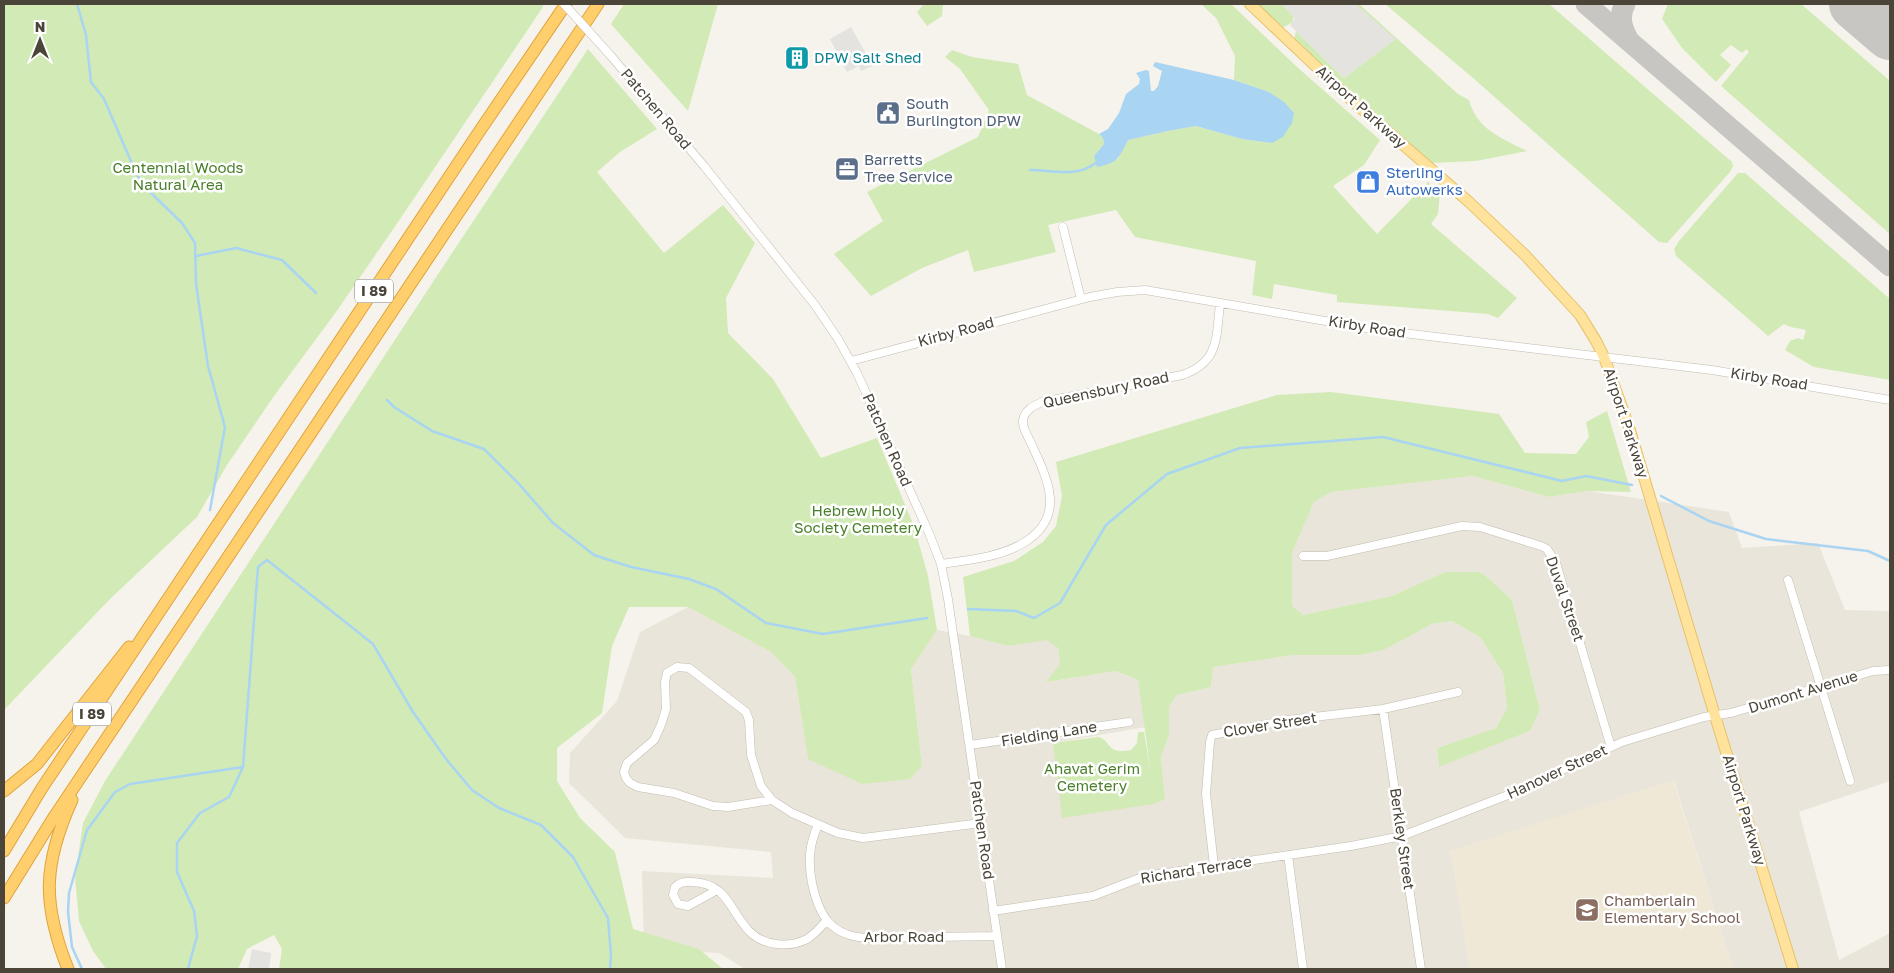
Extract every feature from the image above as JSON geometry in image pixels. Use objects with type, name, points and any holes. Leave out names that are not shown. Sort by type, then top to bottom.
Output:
[{"type":"highway","name":"I 89","points":[[4,851],[42,788],[565,4]]},
{"type":"highway","name":"I 89","points":[[4,898],[87,769],[598,4]]},
{"type":"highway","points":[[4,791],[36,764],[183,579]]},
{"type":"highway","points":[[68,969],[51,918],[49,878],[56,838],[87,769]]},
{"type":"main road","name":"Airport Parkway","points":[[1250,4],[1348,98],[1462,196],[1525,255],[1580,315],[1604,357],[1629,427],[1793,969]]},
{"type":"street","name":"Patchen Road","points":[[565,4],[661,114],[815,305],[851,361],[919,510],[941,564],[948,599],[1002,969]]},
{"type":"street","points":[[1063,228],[1081,299]]},
{"type":"street","name":"Kirby Road","points":[[851,361],[1081,299],[1118,292],[1145,290],[1378,330],[1721,371],[1890,400]]},
{"type":"street","name":"Queensbury Road","points":[[941,564],[983,557],[1011,548],[1030,539],[1044,524],[1050,509],[1050,490],[1023,426],[1023,418],[1027,411],[1042,402],[1182,375],[1200,368],[1206,363],[1213,350],[1220,303]]},
{"type":"street","name":"Duval Street","points":[[1303,556],[1327,556],[1462,526],[1480,527],[1548,550],[1556,563],[1611,747]]},
{"type":"street","points":[[1788,580],[1850,781]]},
{"type":"street","points":[[772,800],[728,808],[713,806],[674,793],[638,788],[628,781],[624,772],[627,764],[654,740],[662,725],[666,703],[665,679],[672,669],[680,666],[689,668],[746,712],[749,720],[750,748],[761,786],[772,800],[792,813],[847,836],[863,838],[980,823]]},
{"type":"street","name":"Dumont Avenue","points":[[1715,716],[1873,671],[1890,670]]},
{"type":"street","name":"Clover Street","points":[[1214,866],[1206,794],[1212,735],[1288,720],[1383,709],[1458,692]]},
{"type":"street","name":"Berkley Street","points":[[1383,709],[1421,969]]},
{"type":"street","name":"Hanover Street","points":[[1402,836],[1513,793],[1611,747],[1704,717],[1715,716]]},
{"type":"street","name":"Fielding Lane","points":[[970,746],[1129,722]]},
{"type":"street","name":"Arbor Road","points":[[818,825],[810,849],[810,872],[817,903],[827,920],[843,933],[859,938],[997,936]]},
{"type":"street","name":"Richard Terrace","points":[[993,911],[1093,896],[1145,876],[1351,846],[1402,836]]},
{"type":"street","points":[[1288,855],[1303,969]]},
{"type":"street","points":[[717,890],[688,906],[678,904],[673,895],[675,887],[684,882],[701,883],[717,890],[730,902],[749,931],[769,942],[785,944],[807,939],[827,920]]},
{"type":"shaded area","points":[[1282,4],[1355,4],[1396,39],[1344,78],[1290,25],[1294,19],[1293,16]]},
{"type":"shaded area","points":[[851,27],[873,66],[861,71],[859,66],[847,72],[830,39]]},
{"type":"shaded area","points":[[1473,476],[1548,497],[1588,491],[1729,512],[1742,548],[1818,543],[1845,610],[1890,611],[1890,781],[1799,812],[1839,960],[1890,933],[1890,969],[1733,969],[1674,781],[1451,851],[1470,969],[745,969],[719,953],[644,949],[642,871],[773,878],[771,852],[625,838],[569,783],[570,753],[617,701],[640,632],[688,607],[771,652],[795,677],[808,759],[922,766],[911,669],[937,630],[1008,646],[1047,639],[1058,648],[1060,664],[1047,682],[1116,671],[1138,680],[1146,727],[1053,743],[1165,799],[1161,757],[1169,736],[1169,707],[1177,695],[1211,687],[1213,667],[1294,655],[1360,655],[1384,650],[1432,624],[1452,621],[1480,637],[1503,673],[1507,708],[1496,728],[1437,748],[1439,767],[1530,731],[1540,710],[1512,600],[1479,572],[1445,572],[1392,596],[1303,615],[1292,607],[1292,553],[1314,502],[1331,492]]},
{"type":"shaded area","name":"Chamberlain Elementary School","points":[[1673,780],[1733,969],[1470,969],[1451,851]]},
{"type":"shaded area","points":[[252,949],[271,953],[269,969],[248,969]]},
{"type":"green space","name":"Centennial Woods Natural Area","points":[[4,4],[542,4],[543,7],[336,312],[274,396],[227,465],[197,517],[110,599],[4,710]]},
{"type":"green space","points":[[624,4],[718,4],[688,111],[611,24]]},
{"type":"green space","points":[[924,4],[943,4],[942,16],[927,26],[917,12]]},
{"type":"green space","points":[[1201,4],[1231,4],[1297,67],[1380,140],[1364,165],[1333,186],[1377,234],[1428,182],[1440,192],[1438,214],[1431,224],[1517,298],[1498,318],[1488,314],[1337,302],[1337,295],[1274,284],[1272,299],[1252,295],[1256,261],[1135,237],[1116,210],[1048,225],[1056,252],[974,272],[968,250],[922,268],[871,296],[834,254],[883,221],[867,192],[978,137],[989,110],[960,69],[945,57],[952,50],[972,57],[1018,64],[1027,95],[1099,134],[1103,138],[1104,144],[1094,156],[1118,159],[1128,140],[1196,126],[1242,139],[1272,143],[1269,92],[1234,80],[1235,56],[1216,18]]},
{"type":"green space","points":[[1258,4],[1282,4],[1293,16],[1293,22],[1282,28]]},
{"type":"green space","points":[[1355,4],[1359,4],[1458,94],[1469,100],[1478,119],[1484,126],[1527,151],[1476,161],[1432,163],[1358,100],[1294,40],[1296,31],[1344,78],[1395,39]]},
{"type":"green space","points":[[1385,4],[1549,4],[1732,162],[1733,166],[1730,172],[1667,243],[1659,242],[1473,78]]},
{"type":"green space","points":[[1668,4],[1801,4],[1890,81],[1890,234],[1721,86],[1749,52],[1746,49],[1742,53],[1731,45],[1720,55],[1731,65],[1716,82],[1682,48],[1662,19]]},
{"type":"green space","name":"Hebrew Holy Society Cemetery","points":[[588,49],[657,129],[620,152],[597,172],[664,253],[723,205],[755,243],[726,298],[728,333],[773,379],[821,458],[877,438],[914,526],[928,576],[937,630],[911,669],[922,766],[910,779],[862,784],[808,759],[795,677],[771,652],[688,607],[629,607],[612,646],[602,713],[557,748],[557,781],[580,818],[615,852],[633,929],[699,949],[723,969],[279,969],[282,949],[274,935],[247,949],[238,969],[106,969],[93,951],[79,921],[75,878],[83,823],[105,781]]},
{"type":"green space","points":[[1738,173],[1745,173],[1890,299],[1890,380],[1814,367],[1785,350],[1790,341],[1798,338],[1803,340],[1806,330],[1784,324],[1768,336],[1676,256],[1674,249],[1679,241]]},
{"type":"green space","name":"Ahavat Gerim Cemetery","points":[[1331,392],[1499,414],[1525,453],[1576,454],[1589,437],[1586,422],[1607,411],[1631,492],[1588,491],[1548,497],[1473,476],[1331,492],[1314,502],[1292,553],[1292,606],[1303,615],[1392,596],[1445,572],[1479,572],[1486,576],[1512,600],[1540,710],[1530,731],[1439,767],[1437,748],[1496,728],[1507,708],[1503,673],[1480,637],[1452,621],[1432,624],[1384,650],[1360,655],[1294,655],[1213,667],[1211,687],[1177,695],[1169,707],[1169,736],[1161,757],[1165,799],[1154,804],[1062,818],[1053,743],[1098,737],[1113,749],[1123,751],[1131,750],[1137,743],[1138,732],[1144,732],[1151,774],[1138,680],[1116,671],[1046,682],[1060,664],[1058,648],[1047,640],[1008,646],[970,636],[963,577],[1014,561],[1043,542],[1056,526],[1062,496],[1056,462],[1277,395]]},
{"type":"water","points":[[1155,62],[1234,80],[1269,92],[1284,102],[1294,113],[1292,123],[1283,137],[1272,143],[1242,139],[1196,126],[1128,140],[1117,159],[1109,164],[1097,167],[1094,156],[1104,144],[1103,138],[1099,134],[1108,129],[1119,113],[1126,94],[1139,84],[1140,79],[1136,73],[1149,71],[1151,91],[1154,91],[1158,86],[1162,71],[1153,66]]},
{"type":"waterway","points":[[77,4],[86,35],[91,82],[104,99],[137,175],[148,190],[182,223],[195,243],[196,284],[208,366],[225,427],[210,510]]},
{"type":"waterway","points":[[1030,170],[1072,172],[1088,168],[1096,163]]},
{"type":"waterway","points":[[196,256],[236,248],[282,260],[316,293]]},
{"type":"waterway","points":[[387,400],[394,407],[432,431],[484,449],[519,484],[553,523],[594,555],[631,567],[689,579],[716,589],[766,623],[823,634],[927,618]]},
{"type":"waterway","points":[[968,609],[1016,611],[1034,618],[1060,603],[1106,525],[1167,474],[1240,448],[1383,437],[1562,481],[1586,476],[1632,485]]},
{"type":"waterway","points":[[1661,496],[1709,521],[1766,539],[1868,551],[1890,561]]},
{"type":"waterway","points":[[188,969],[197,936],[194,911],[177,872],[177,843],[200,813],[229,797],[243,767],[258,567],[267,560],[373,644],[413,712],[446,759],[472,790],[499,808],[541,825],[573,857],[608,918],[611,955],[610,969]]},
{"type":"waterway","points":[[82,969],[72,947],[68,912],[69,893],[87,830],[115,792],[130,784],[243,767]]},
{"type":"taxiway","points":[[1586,4],[1890,266]]},
{"type":"taxiway","points":[[1625,4],[1621,18],[1624,32],[1629,41]]},
{"type":"runway","points":[[1855,4],[1890,34]]},
{"type":"place","name":"DPW Salt Shed","points":[[797,58]]},
{"type":"place","name":"South Burlington DPW","points":[[888,113]]},
{"type":"place","name":"Barretts Tree Service","points":[[847,169]]},
{"type":"place","name":"Sterling Autowerks","points":[[1368,182]]},
{"type":"place","name":"Chamberlain Elementary School","points":[[1587,910]]}]
